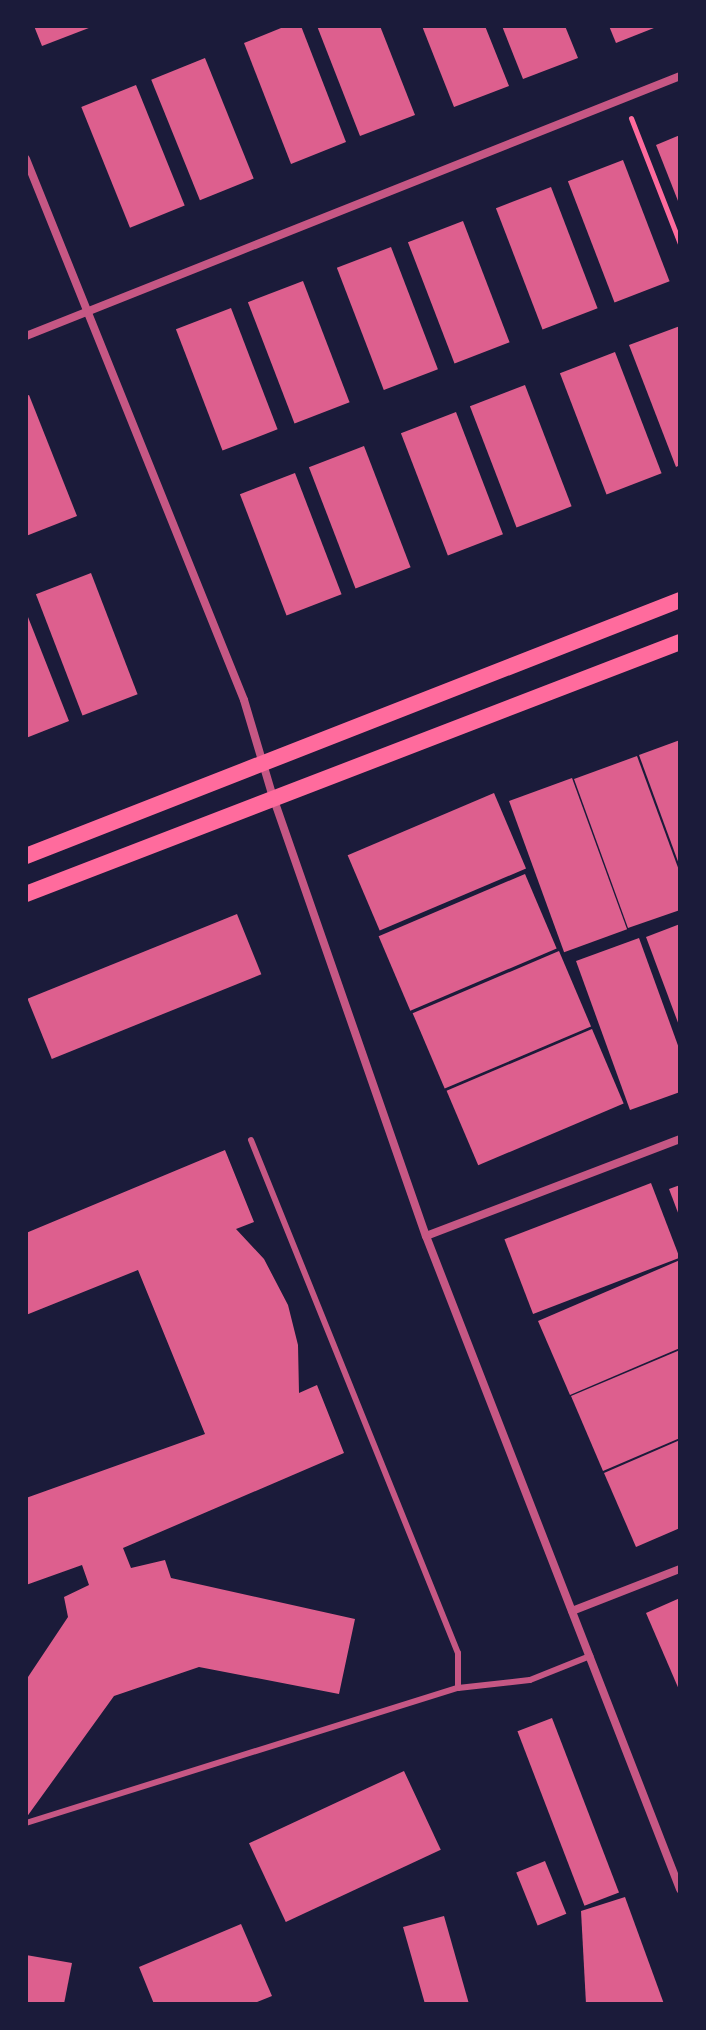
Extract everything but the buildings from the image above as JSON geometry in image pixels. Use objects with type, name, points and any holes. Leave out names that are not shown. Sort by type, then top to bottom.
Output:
[{"type":"main road","points":[[26,856],[680,600]]},
{"type":"main road","points":[[26,894],[680,642]]},
{"type":"street","points":[[26,336],[680,76]]},
{"type":"street","points":[[26,159],[244,700],[273,797],[426,1236],[680,1889]]},
{"type":"street","points":[[426,1236],[680,1139]]},
{"type":"street","points":[[572,1611],[680,1569]]},
{"type":"lane","points":[[251,1140],[458,1653],[458,1688]]},
{"type":"lane","points":[[26,1823],[458,1688],[530,1680],[590,1656]]},
{"type":"path","points":[[623,98],[680,244]]}]
